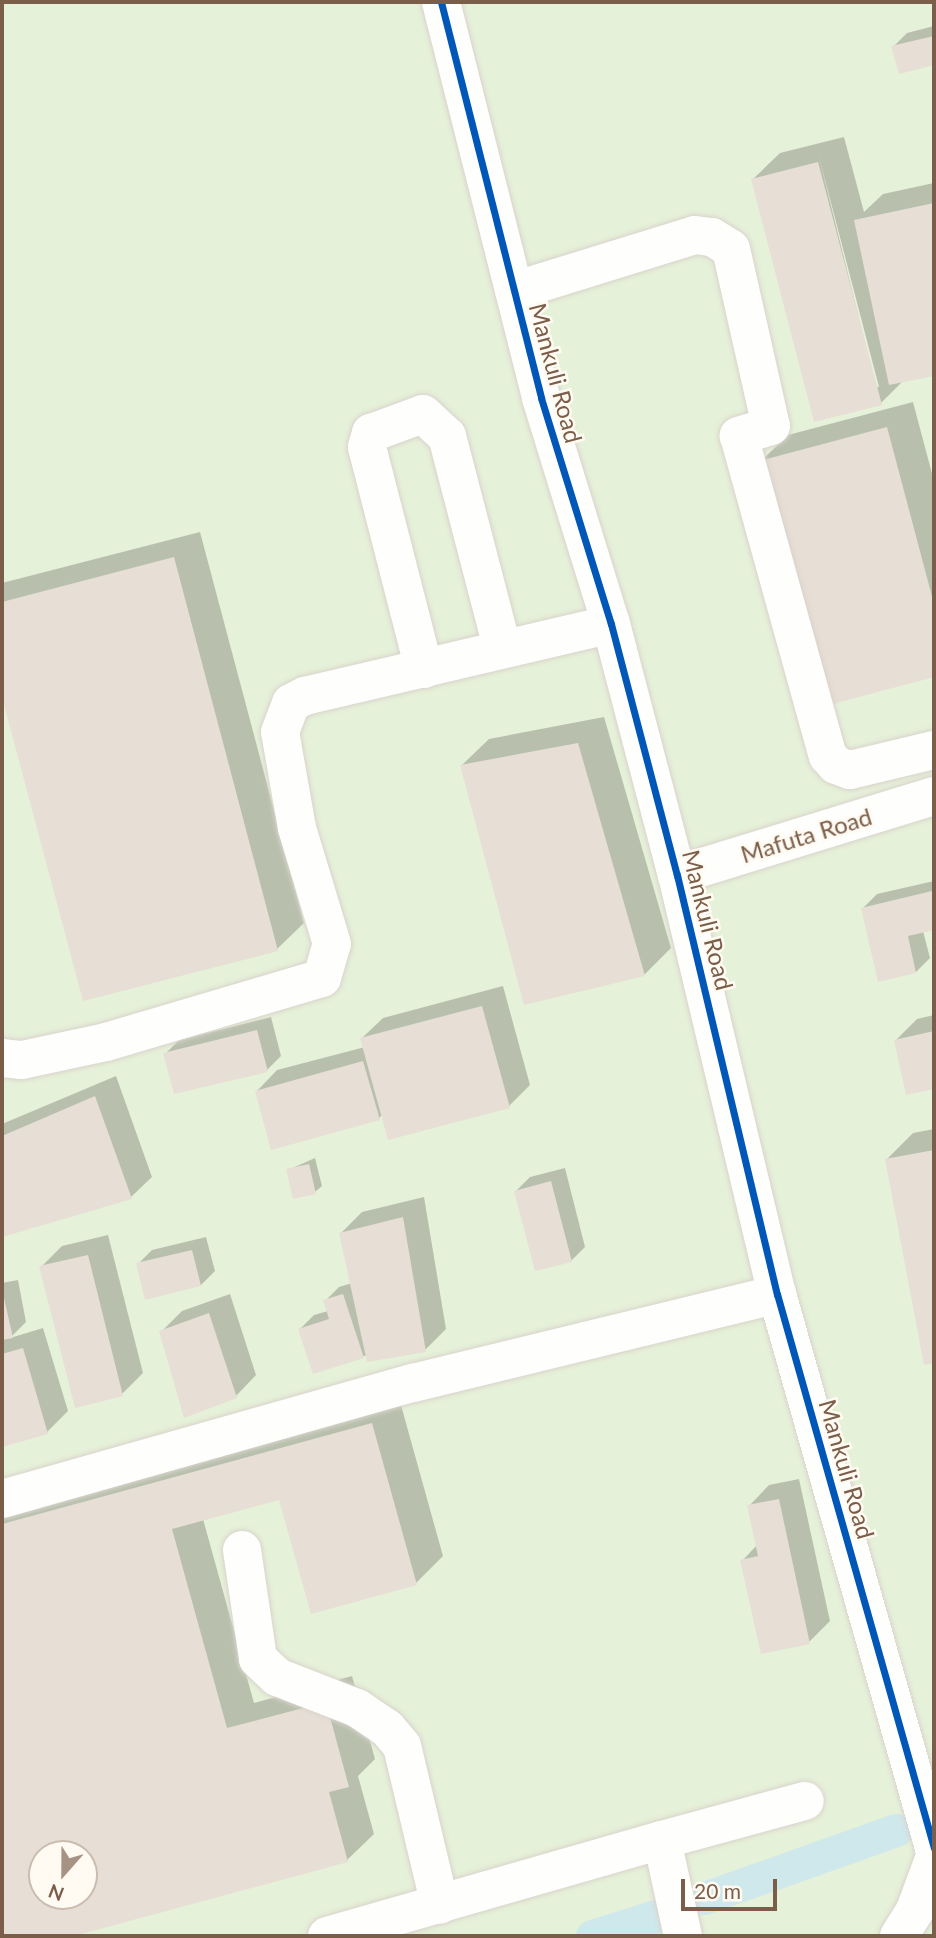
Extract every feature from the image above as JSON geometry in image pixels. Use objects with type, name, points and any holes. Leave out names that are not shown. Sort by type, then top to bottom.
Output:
[{"type":"street","name":"Mankuli Road","points":[[441,2],[541,398],[611,624],[677,875],[777,1294],[934,1849]]},
{"type":"street","points":[[514,292],[695,235],[712,237],[731,248],[771,426],[739,436],[828,756],[836,765],[850,770],[934,750]]},
{"type":"street","points":[[424,669],[367,447],[371,433],[423,414],[447,436],[502,647]]},
{"type":"street","points":[[2,1058],[22,1060],[106,1042],[322,978],[332,944],[297,828],[280,732],[291,703],[305,696],[424,669],[502,647],[611,624]]},
{"type":"street","points":[[873,766],[887,811]]},
{"type":"street","name":"Mafuta Road","points":[[677,875],[934,796]]},
{"type":"street","points":[[2,1499],[413,1383],[777,1294]]},
{"type":"street","points":[[242,1550],[258,1659],[277,1676],[357,1708],[387,1728],[402,1746],[440,1905]]},
{"type":"street","points":[[327,1936],[805,1801]]},
{"type":"street","points":[[662,1840],[683,1936]]},
{"type":"street","points":[[899,1936],[915,1910],[934,1859]]},
{"type":"green space","points":[[2,2],[934,2],[934,1936],[2,1936]]},
{"type":"building","points":[[934,36],[934,65],[899,74],[891,46]]},
{"type":"building","points":[[818,162],[882,405],[814,422],[751,179]]},
{"type":"building","points":[[934,203],[934,376],[889,385],[854,220]]},
{"type":"building","points":[[887,427],[934,604],[934,677],[825,706],[759,461]]},
{"type":"building","points":[[174,557],[278,951],[83,1001],[2,697],[2,602]]},
{"type":"building","points":[[578,743],[645,976],[524,1005],[460,765]]},
{"type":"building","points":[[932,891],[934,930],[908,936],[916,973],[878,982],[861,908]]},
{"type":"building","points":[[482,1006],[510,1108],[388,1140],[360,1038]]},
{"type":"building","points":[[257,1030],[268,1072],[174,1094],[163,1053]]},
{"type":"building","points":[[934,1031],[934,1089],[906,1095],[894,1040]]},
{"type":"building","points":[[363,1061],[380,1120],[271,1150],[255,1091]]},
{"type":"building","points":[[95,1096],[132,1199],[2,1237],[2,1136]]},
{"type":"building","points":[[934,1150],[934,1363],[924,1365],[885,1159]]},
{"type":"building","points":[[309,1164],[316,1194],[293,1199],[286,1169]]},
{"type":"building","points":[[551,1181],[572,1262],[535,1271],[514,1191]]},
{"type":"building","points":[[403,1217],[426,1352],[367,1362],[339,1233]]},
{"type":"building","points":[[192,1250],[201,1286],[145,1300],[136,1263]]},
{"type":"building","points":[[88,1255],[123,1396],[75,1408],[39,1266]]},
{"type":"building","points":[[2,1289],[13,1338],[2,1340]]},
{"type":"building","points":[[343,1294],[364,1358],[313,1374],[298,1329],[329,1319],[323,1300]]},
{"type":"building","points":[[209,1313],[237,1398],[184,1418],[159,1331]]},
{"type":"building","points":[[23,1348],[48,1434],[2,1447],[2,1354]]},
{"type":"building","points":[[372,1423],[417,1585],[311,1614],[279,1500],[172,1529],[227,1728],[326,1702],[349,1787],[329,1792],[348,1862],[74,1936],[2,1936],[2,1524]]},
{"type":"building","points":[[779,1499],[810,1644],[761,1654],[740,1560],[758,1556],[747,1505]]},
{"type":"waterway","points":[[704,1898],[896,1830]]},
{"type":"waterway","points":[[592,1936],[659,1915]]},
{"type":"cycle path","points":[[441,2],[541,398],[611,624],[677,875],[777,1294],[934,1848]]}]
